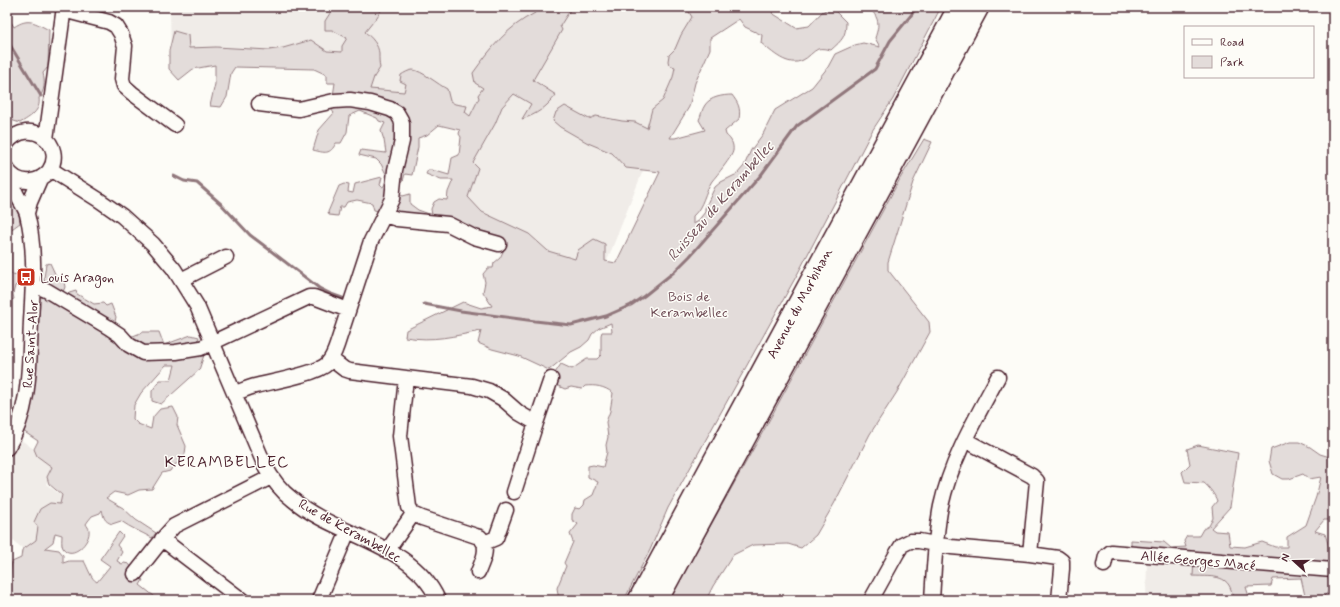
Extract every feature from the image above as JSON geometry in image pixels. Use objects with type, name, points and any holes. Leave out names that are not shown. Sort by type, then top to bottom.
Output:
[{"type":"highway","name":"Avenue du Morbihan","points":[[639,600],[959,7]]},
{"type":"highway","name":"Avenue du Morbihan","points":[[657,600],[978,7]]},
{"type":"street","points":[[46,139],[63,8],[109,22],[116,26],[121,34],[124,46],[122,79],[124,86],[126,89],[175,124]]},
{"type":"street","points":[[234,393],[320,368],[331,359],[371,241],[394,195],[395,170],[402,141],[402,124],[397,113],[383,107],[350,100],[334,101],[299,109],[259,104]]},
{"type":"street","points":[[8,138],[27,131],[38,123],[50,104]]},
{"type":"street","points":[[27,131],[40,134],[50,145],[53,152],[53,160],[50,168]]},
{"type":"street","name":"Rue Saint-Alor","points":[[27,213],[31,198],[40,179],[50,168]]},
{"type":"street","name":"Rue de Kerambellec","points":[[50,168],[99,200],[134,226],[160,252],[181,280],[197,306],[265,466],[271,477],[280,488],[298,504],[408,562],[431,586],[438,600]]},
{"type":"street","points":[[8,171],[14,177],[26,181],[40,179]]},
{"type":"street","name":"Rue Saint-Alor","points":[[7,448],[19,427],[25,403],[30,361],[33,288],[33,252],[27,213],[16,193],[8,171]]},
{"type":"street","points":[[385,215],[397,219],[448,224],[474,237],[499,244]]},
{"type":"street","points":[[181,280],[226,257]]},
{"type":"street","points":[[33,288],[41,288],[46,290],[108,327],[120,335],[129,345],[143,353],[176,352],[195,349],[309,297],[314,297],[348,310]]},
{"type":"street","points":[[331,359],[344,369],[350,371],[472,386],[489,391],[503,399],[519,413],[536,423]]},
{"type":"street","points":[[932,600],[936,545],[941,506],[954,465],[965,440],[998,377]]},
{"type":"street","points":[[406,378],[400,436],[409,507],[414,514],[422,518],[480,537],[484,542],[485,550],[478,572]]},
{"type":"street","points":[[514,492],[551,379]]},
{"type":"street","points":[[965,440],[1032,476],[1037,481],[1030,554]]},
{"type":"street","points":[[135,574],[174,526],[271,477]]},
{"type":"street","points":[[484,542],[496,538],[506,510]]},
{"type":"street","points":[[387,551],[414,514]]},
{"type":"street","points":[[319,600],[348,531]]},
{"type":"street","points":[[162,539],[242,600]]},
{"type":"street","points":[[872,600],[902,544],[910,541],[951,547],[1055,557],[1062,561],[1060,600]]},
{"type":"street","name":"Allée Georges Macé","points":[[1104,565],[1106,556],[1112,552],[1333,570]]},
{"type":"shaded area","points":[[170,7],[696,7],[644,168],[607,261],[598,274],[444,218],[474,125],[378,101],[334,68],[171,61]]},
{"type":"shaded area","points":[[20,439],[59,468],[46,484],[75,506],[35,558],[7,536],[7,460]]},
{"type":"shaded area","points":[[1147,560],[1241,568],[1240,600],[1146,600]]},
{"type":"green space","name":"Bois de Kerambellec","points":[[334,7],[383,7],[365,32],[376,44],[379,51],[380,68],[374,77],[370,89],[404,92],[406,84],[400,81],[401,75],[413,70],[425,75],[447,89],[450,101],[455,104],[467,106],[465,112],[470,116],[479,98],[478,95],[483,88],[475,83],[473,73],[500,39],[516,25],[535,13],[537,7],[572,7],[560,26],[562,30],[533,80],[556,95],[541,110],[522,119],[531,104],[514,94],[502,107],[495,124],[473,163],[478,168],[468,197],[482,212],[529,234],[548,251],[575,259],[578,250],[594,239],[605,244],[605,261],[616,263],[660,172],[626,168],[612,153],[588,143],[560,127],[553,121],[556,112],[565,106],[589,119],[596,116],[635,122],[647,128],[652,109],[663,100],[673,77],[675,67],[669,65],[669,55],[675,49],[681,35],[692,17],[686,7],[776,7],[772,13],[796,28],[809,26],[822,12],[831,7],[846,22],[843,38],[831,50],[818,49],[805,59],[797,62],[786,61],[780,58],[761,43],[762,35],[745,27],[739,19],[710,38],[710,49],[695,83],[689,107],[670,138],[705,130],[699,120],[702,110],[707,102],[717,97],[732,95],[738,106],[740,115],[739,119],[725,131],[726,135],[733,144],[732,154],[709,186],[702,204],[693,216],[693,224],[697,222],[705,212],[705,208],[715,187],[721,182],[737,174],[744,166],[751,150],[763,134],[775,110],[812,87],[828,67],[835,54],[863,43],[880,47],[875,38],[878,29],[878,21],[869,7],[941,7],[893,99],[872,131],[798,273],[668,508],[650,550],[624,600],[559,600],[557,588],[566,566],[564,563],[573,542],[570,534],[578,524],[572,520],[572,514],[575,508],[580,509],[584,505],[585,500],[593,495],[598,482],[588,477],[588,466],[593,465],[603,467],[607,452],[606,445],[608,437],[606,422],[610,411],[613,393],[603,387],[596,386],[585,386],[582,389],[571,387],[565,389],[556,385],[553,376],[561,364],[572,369],[587,359],[597,359],[601,355],[602,332],[612,332],[611,323],[599,328],[581,347],[571,352],[549,370],[519,356],[492,349],[478,343],[481,331],[434,339],[405,337],[406,330],[463,302],[481,308],[492,306],[483,292],[485,282],[483,274],[488,268],[493,268],[494,263],[500,258],[506,245],[395,216],[398,193],[403,196],[410,194],[410,204],[418,210],[432,215],[431,209],[434,202],[439,199],[447,200],[448,192],[453,180],[441,180],[426,174],[428,170],[432,170],[449,175],[452,158],[459,155],[461,137],[459,134],[460,130],[439,125],[427,135],[418,138],[418,147],[412,175],[405,174],[403,181],[397,184],[379,211],[374,210],[372,203],[357,200],[347,202],[344,207],[340,207],[338,216],[329,215],[328,212],[339,186],[344,184],[349,185],[348,192],[353,193],[355,184],[382,177],[380,185],[382,187],[384,186],[387,176],[381,164],[376,159],[359,155],[361,150],[386,153],[381,131],[385,123],[360,111],[349,116],[347,132],[341,143],[336,143],[332,150],[327,152],[313,150],[319,130],[334,113],[331,109],[335,83],[327,83],[327,75],[314,69],[235,67],[231,73],[227,97],[221,107],[210,106],[215,84],[215,65],[193,69],[179,80],[169,69],[169,51],[174,31],[188,35],[189,48],[216,47],[269,50],[283,48],[311,40],[327,51],[342,52],[342,46],[347,38],[332,30],[325,30],[325,21]]},
{"type":"green space","points":[[7,13],[8,20],[14,27],[24,22],[32,22],[49,30],[48,67],[43,73],[44,86],[39,98],[38,107],[34,113],[20,123],[7,117]]},
{"type":"green space","points":[[924,139],[932,142],[913,182],[888,262],[888,270],[929,322],[930,332],[897,392],[870,434],[834,504],[816,535],[801,548],[788,544],[753,545],[733,555],[713,586],[706,600],[669,600],[765,428],[901,177]]},
{"type":"green space","points":[[7,194],[11,194],[20,223],[9,231],[11,243],[11,274],[21,275],[21,281],[15,286],[13,294],[14,299],[7,302],[8,208]]},
{"type":"green space","points":[[50,263],[56,276],[64,282],[65,287],[63,292],[66,294],[76,291],[77,294],[94,304],[103,303],[106,306],[111,304],[116,317],[113,331],[133,336],[143,332],[159,332],[164,345],[191,335],[199,337],[198,342],[204,355],[199,370],[161,404],[152,401],[152,391],[160,380],[171,380],[175,365],[166,365],[141,393],[134,405],[133,419],[138,424],[151,429],[153,417],[160,409],[173,407],[178,417],[177,425],[186,446],[185,454],[180,462],[174,465],[170,471],[162,473],[152,489],[139,490],[128,495],[114,492],[106,498],[123,508],[136,520],[156,533],[152,538],[121,521],[112,524],[107,522],[102,510],[100,513],[92,516],[86,524],[89,529],[89,535],[84,544],[76,551],[71,552],[63,548],[62,535],[55,533],[53,542],[45,548],[59,550],[63,555],[63,563],[69,561],[84,561],[91,576],[97,582],[110,566],[100,559],[119,532],[123,536],[117,545],[122,552],[117,561],[122,564],[129,564],[132,568],[130,571],[143,580],[140,585],[159,600],[7,600],[7,594],[11,588],[7,585],[7,575],[10,574],[12,562],[21,558],[22,550],[36,540],[38,527],[34,522],[40,509],[50,503],[60,504],[62,495],[49,484],[47,477],[52,467],[37,456],[34,449],[38,441],[23,431],[41,283],[44,278],[46,264]]},
{"type":"green space","points":[[1290,442],[1299,442],[1320,454],[1333,458],[1333,516],[1329,520],[1324,520],[1315,531],[1325,534],[1331,553],[1333,554],[1333,589],[1324,596],[1325,600],[1303,600],[1305,596],[1301,578],[1273,579],[1271,586],[1246,587],[1250,600],[1233,600],[1232,591],[1229,585],[1220,578],[1193,576],[1194,560],[1131,549],[1131,540],[1164,542],[1171,548],[1186,547],[1184,541],[1187,536],[1199,536],[1203,529],[1209,526],[1213,518],[1212,507],[1217,501],[1212,491],[1204,483],[1185,482],[1182,472],[1190,464],[1187,449],[1198,445],[1238,453],[1230,507],[1211,528],[1215,531],[1228,532],[1230,546],[1245,547],[1262,542],[1275,547],[1287,547],[1287,537],[1306,525],[1321,477],[1309,479],[1303,474],[1289,479],[1282,479],[1273,474],[1269,461],[1271,449]]},
{"type":"waterway","name":"Ruisseau de Kerambellec","points":[[424,304],[461,311],[571,325],[606,316],[631,305],[674,272],[690,256],[761,175],[797,126],[875,69],[890,41],[916,7]]},
{"type":"waterway","name":"Ruisseau de Kerambellec","points":[[7,40],[41,96]]},
{"type":"waterway","name":"Ruisseau de Kerambellec","points":[[174,176],[184,181],[197,183],[221,204],[250,235],[319,288],[345,299]]},
{"type":"place","name":"Louis Aragon","points":[[26,277]]},
{"type":"district","name":"KERAMBELLEC","points":[[227,461]]}]
